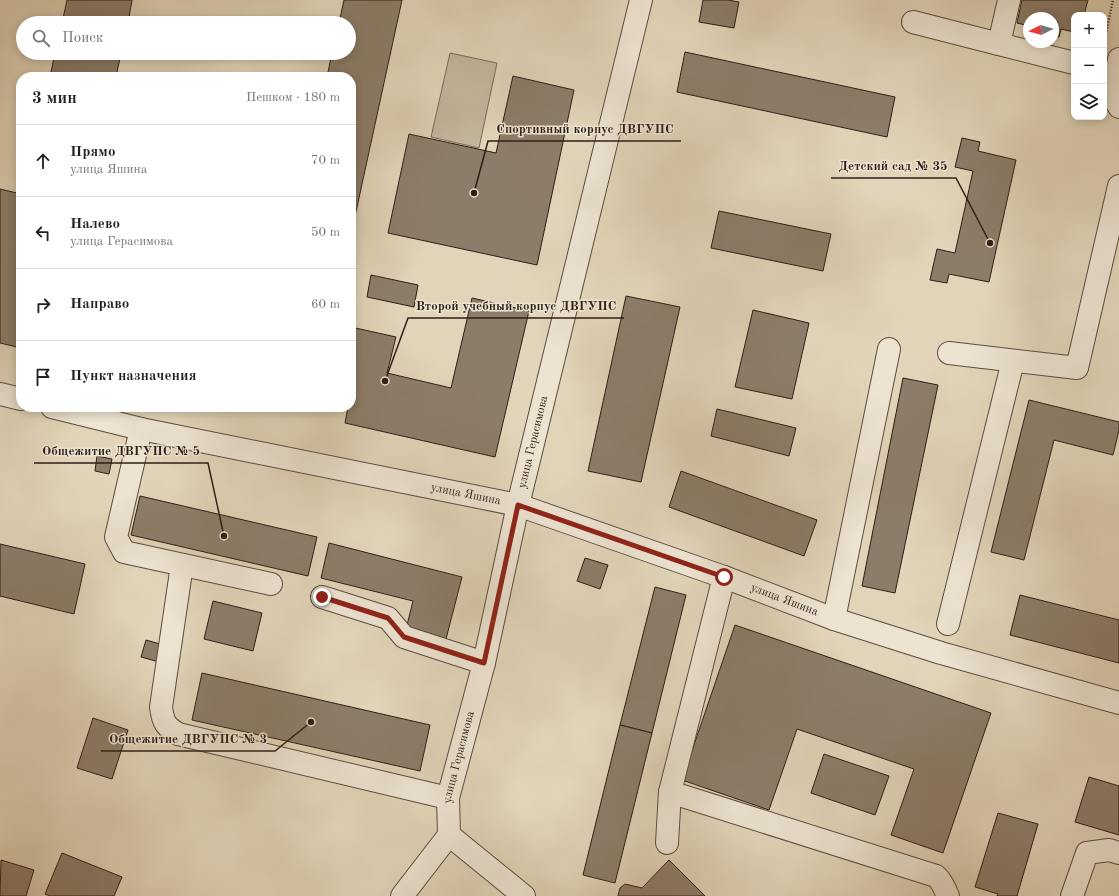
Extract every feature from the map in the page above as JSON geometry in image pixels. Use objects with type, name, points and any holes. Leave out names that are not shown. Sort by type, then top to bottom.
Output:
[{"type":"street","name":"улица Герасимова","points":[[449,835],[448,798],[484,663],[518,505],[641,0]]},
{"type":"street","points":[[999,44],[1009,0]]},
{"type":"street","points":[[913,22],[1071,62]]},
{"type":"street","points":[[1113,67],[1114,98],[1119,107]]},
{"type":"street","points":[[949,353],[1077,368],[1119,186]]},
{"type":"street","points":[[834,619],[889,349]]},
{"type":"street","points":[[948,624],[1013,361]]},
{"type":"street","points":[[0,394],[16,398]]},
{"type":"street","name":"улица Яшина","points":[[72,412],[141,429],[518,505],[724,577],[834,619],[941,653],[1119,703]]},
{"type":"street","points":[[141,429],[116,537],[124,552],[271,584]]},
{"type":"street","points":[[182,565],[161,707],[162,719],[168,728],[178,734],[448,798]]},
{"type":"street","points":[[667,844],[670,792],[724,577]]},
{"type":"street","points":[[322,597],[388,618],[404,637],[484,663]]},
{"type":"street","points":[[670,792],[936,876],[944,885],[948,896]]},
{"type":"street","points":[[402,896],[449,835],[524,896]]},
{"type":"street","points":[[1072,896],[1087,853],[1109,850],[1119,853]]},
{"type":"path","points":[[1107,29],[1113,0]]},
{"type":"shaded area","points":[[450,53],[497,63],[479,148],[431,137]]},
{"type":"building","points":[[67,0],[132,0],[129,16],[64,16]]},
{"type":"building","points":[[344,0],[402,0],[356,212],[356,72],[328,72],[331,60],[356,60],[356,16],[341,16]]},
{"type":"building","points":[[703,0],[728,0],[739,2],[734,28],[699,22]]},
{"type":"building","points":[[1022,0],[1088,0],[1085,12],[1071,12],[1071,31],[1061,29],[1059,37],[1059,12],[1023,12],[1023,24],[1017,23]]},
{"type":"building","points":[[685,52],[895,97],[887,137],[677,92]]},
{"type":"building","points":[[54,60],[120,60],[117,72],[51,72]]},
{"type":"building","points":[[513,76],[574,90],[537,265],[388,233],[409,134],[496,153]]},
{"type":"building","points":[[962,138],[980,142],[978,151],[1016,160],[989,282],[949,274],[947,283],[930,280],[937,249],[955,253],[973,171],[955,167]]},
{"type":"building","points":[[0,189],[16,193],[16,347],[0,343]]},
{"type":"building","points":[[719,211],[831,234],[823,271],[711,248]]},
{"type":"building","points":[[371,275],[418,285],[414,307],[367,297]]},
{"type":"building","points":[[626,296],[680,307],[641,482],[588,471]]},
{"type":"building","points":[[472,298],[529,311],[495,457],[345,423],[347,412],[356,412],[356,328],[396,337],[387,373],[451,388]]},
{"type":"building","points":[[753,310],[809,323],[792,399],[735,387]]},
{"type":"building","points":[[903,378],[938,385],[895,593],[862,586]]},
{"type":"building","points":[[1029,400],[1119,422],[1119,430],[1113,455],[1054,440],[1024,560],[991,552]]},
{"type":"building","points":[[717,409],[796,428],[789,456],[711,436]]},
{"type":"building","points":[[97,456],[112,459],[109,474],[95,471]]},
{"type":"building","points":[[681,471],[817,520],[804,556],[669,507]]},
{"type":"building","points":[[140,496],[317,537],[308,576],[131,535]]},
{"type":"building","points":[[329,543],[462,577],[446,639],[406,629],[413,601],[321,578]]},
{"type":"building","points":[[0,544],[85,564],[74,614],[0,596]]},
{"type":"building","points":[[585,558],[608,565],[600,589],[577,581]]},
{"type":"building","points":[[655,587],[686,595],[652,733],[620,725]]},
{"type":"building","points":[[1020,595],[1119,620],[1119,663],[1010,635]]},
{"type":"building","points":[[213,601],[262,613],[253,651],[204,639]]},
{"type":"building","points":[[735,625],[991,713],[943,853],[891,835],[914,769],[797,729],[769,810],[682,780]]},
{"type":"building","points":[[146,640],[167,646],[163,663],[141,657]]},
{"type":"building","points":[[202,673],[430,725],[420,771],[192,720]]},
{"type":"building","points":[[93,718],[128,730],[112,779],[77,768]]},
{"type":"building","points":[[620,725],[652,733],[615,883],[583,875]]},
{"type":"building","points":[[824,754],[889,776],[875,815],[811,793]]},
{"type":"building","points":[[1089,777],[1119,786],[1119,835],[1075,822]]},
{"type":"building","points":[[998,813],[1038,824],[1017,896],[997,896],[998,894],[975,887]]},
{"type":"building","points":[[62,853],[122,877],[114,896],[50,896],[45,894]]},
{"type":"building","points":[[1,860],[34,870],[26,896],[0,896]]},
{"type":"building","points":[[669,860],[705,896],[618,896],[620,888],[625,884],[642,888]]},
{"type":"place","name":"Спортивный корпус ДВГУПС","points":[[474,193]]},
{"type":"place","name":"Детский сад № 35","points":[[990,243]]},
{"type":"place","name":"Второй учебный корпус ДВГУПС","points":[[385,381]]},
{"type":"place","name":"Общежитие ДВГУПС № 5","points":[[224,536]]},
{"type":"place","name":"Общежитие ДВГУПС № 3","points":[[311,722]]},
{"type":"route","points":[[322,597],[388,618],[404,637],[484,663],[518,505],[724,577]]}]
